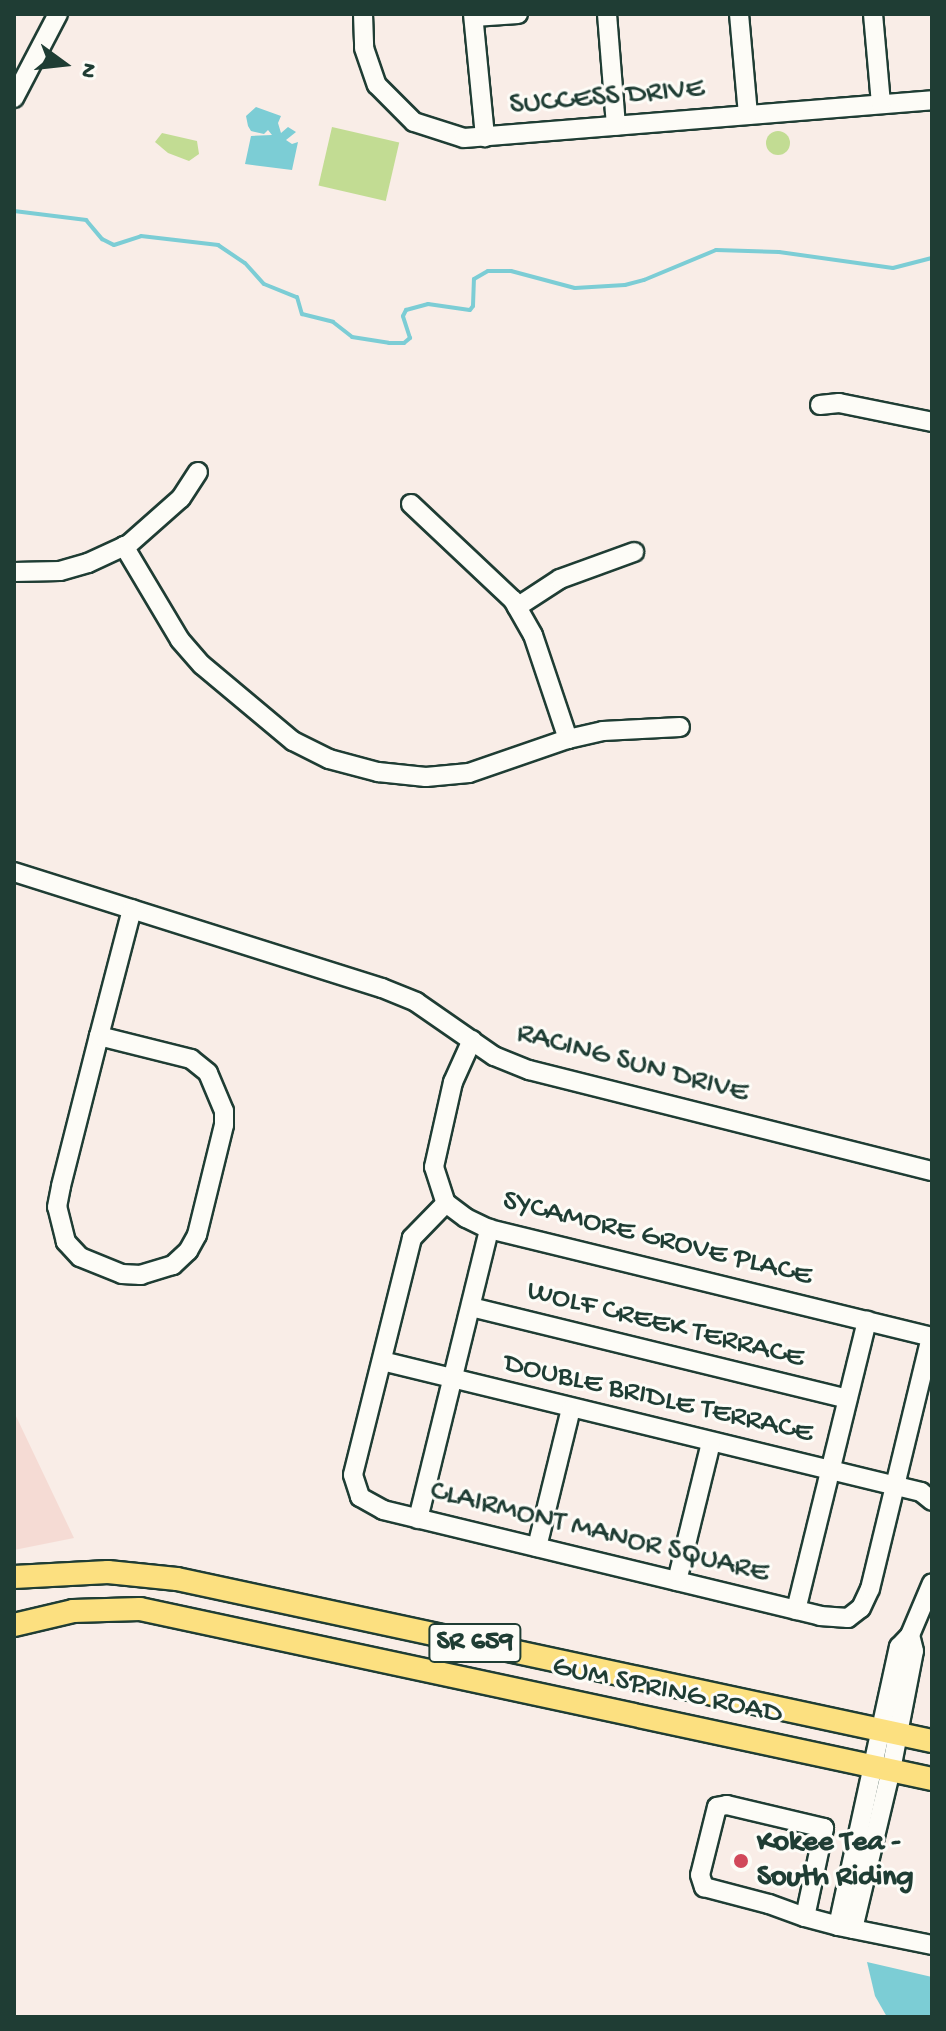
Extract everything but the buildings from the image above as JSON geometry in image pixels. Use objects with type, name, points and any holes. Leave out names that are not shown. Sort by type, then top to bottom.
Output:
[{"type":"main road","name":"GUM SPRING ROAD","points":[[14,1577],[108,1572],[177,1579],[932,1741]]},
{"type":"main road","name":"GUM SPRING ROAD","points":[[14,1625],[73,1611],[140,1609],[932,1779]]},
{"type":"street","points":[[14,98],[58,14]]},
{"type":"street","name":"SUCCESS DRIVE","points":[[363,14],[364,48],[372,78],[392,103],[414,122],[428,129],[464,138],[932,100]]},
{"type":"street","points":[[485,137],[474,16],[518,14]]},
{"type":"street","points":[[607,14],[616,126]]},
{"type":"street","points":[[739,14],[748,115]]},
{"type":"street","points":[[873,14],[881,104]]},
{"type":"street","points":[[820,405],[839,403],[932,422]]},
{"type":"street","points":[[14,572],[60,571],[88,563],[124,546],[181,498],[198,472]]},
{"type":"street","points":[[411,504],[482,567],[517,607],[544,662],[568,739]]},
{"type":"street","points":[[124,546],[180,640],[202,665],[293,741],[329,759],[378,772],[426,777],[469,773],[568,739],[616,729],[680,727]]},
{"type":"street","points":[[517,607],[560,579],[634,552]]},
{"type":"street","name":"RACING SUN DRIVE","points":[[14,872],[382,988],[416,1002],[494,1056],[529,1070],[932,1171]]},
{"type":"street","points":[[99,1036],[191,1059],[208,1073],[224,1111],[197,1235],[188,1251],[173,1265],[141,1275],[122,1274],[80,1257],[66,1242],[59,1223],[61,1186],[99,1036],[132,909]]},
{"type":"street","points":[[446,1203],[434,1167],[436,1150],[453,1082],[472,1040]]},
{"type":"street","name":"SYCAMORE GROVE PLACE","points":[[446,1203],[489,1229],[932,1337]]},
{"type":"street","name":"CLAIRMONT MANOR SQUARE","points":[[446,1203],[427,1219],[412,1238],[354,1483],[360,1497],[375,1507],[418,1519],[840,1619],[861,1608],[870,1589],[932,1337]]},
{"type":"street","points":[[418,1519],[489,1229]]},
{"type":"street","name":"WOLF CREEK TERRACE","points":[[471,1307],[847,1399]]},
{"type":"street","points":[[796,1610],[867,1321]]},
{"type":"street","name":"DOUBLE BRIDLE TERRACE","points":[[382,1361],[928,1494]]},
{"type":"street","points":[[537,1547],[571,1409]]},
{"type":"street","points":[[677,1581],[711,1443]]},
{"type":"street","points":[[846,1927],[883,1768],[888,1732],[914,1651],[910,1635],[932,1583]]},
{"type":"street","points":[[805,1917],[824,1828],[727,1805],[717,1807],[700,1875],[701,1884],[708,1889],[805,1917],[932,1945]]},
{"type":"shaded area","points":[[14,1412],[74,1538],[14,1550]]},
{"type":"green space","points":[[332,127],[399,143],[386,201],[319,185]]},
{"type":"green space","points":[[778,131],[786,135],[790,143],[786,151],[778,155],[770,151],[766,143],[770,135]]},
{"type":"green space","points":[[162,133],[197,141],[199,154],[189,161],[168,153],[155,142]]},
{"type":"water","points":[[256,107],[281,116],[278,123],[281,133],[288,127],[296,132],[286,140],[292,144],[298,142],[292,170],[245,164],[251,136],[272,135],[268,130],[264,134],[251,131],[248,126],[246,116]]},
{"type":"water","points":[[867,1962],[932,1977],[932,2017],[887,2017],[875,1996]]},
{"type":"waterway","points":[[14,211],[86,220],[102,239],[114,245],[141,236],[218,245],[245,263],[264,284],[297,297],[302,314],[333,322],[352,337],[389,343],[404,343],[410,338],[403,316],[406,310],[428,304],[470,310],[473,306],[474,279],[488,271],[511,271],[575,288],[625,285],[644,280],[716,250],[779,252],[893,268],[932,258]]},
{"type":"place","name":"Kokee Tea - South Riding","points":[[741,1861]]}]
